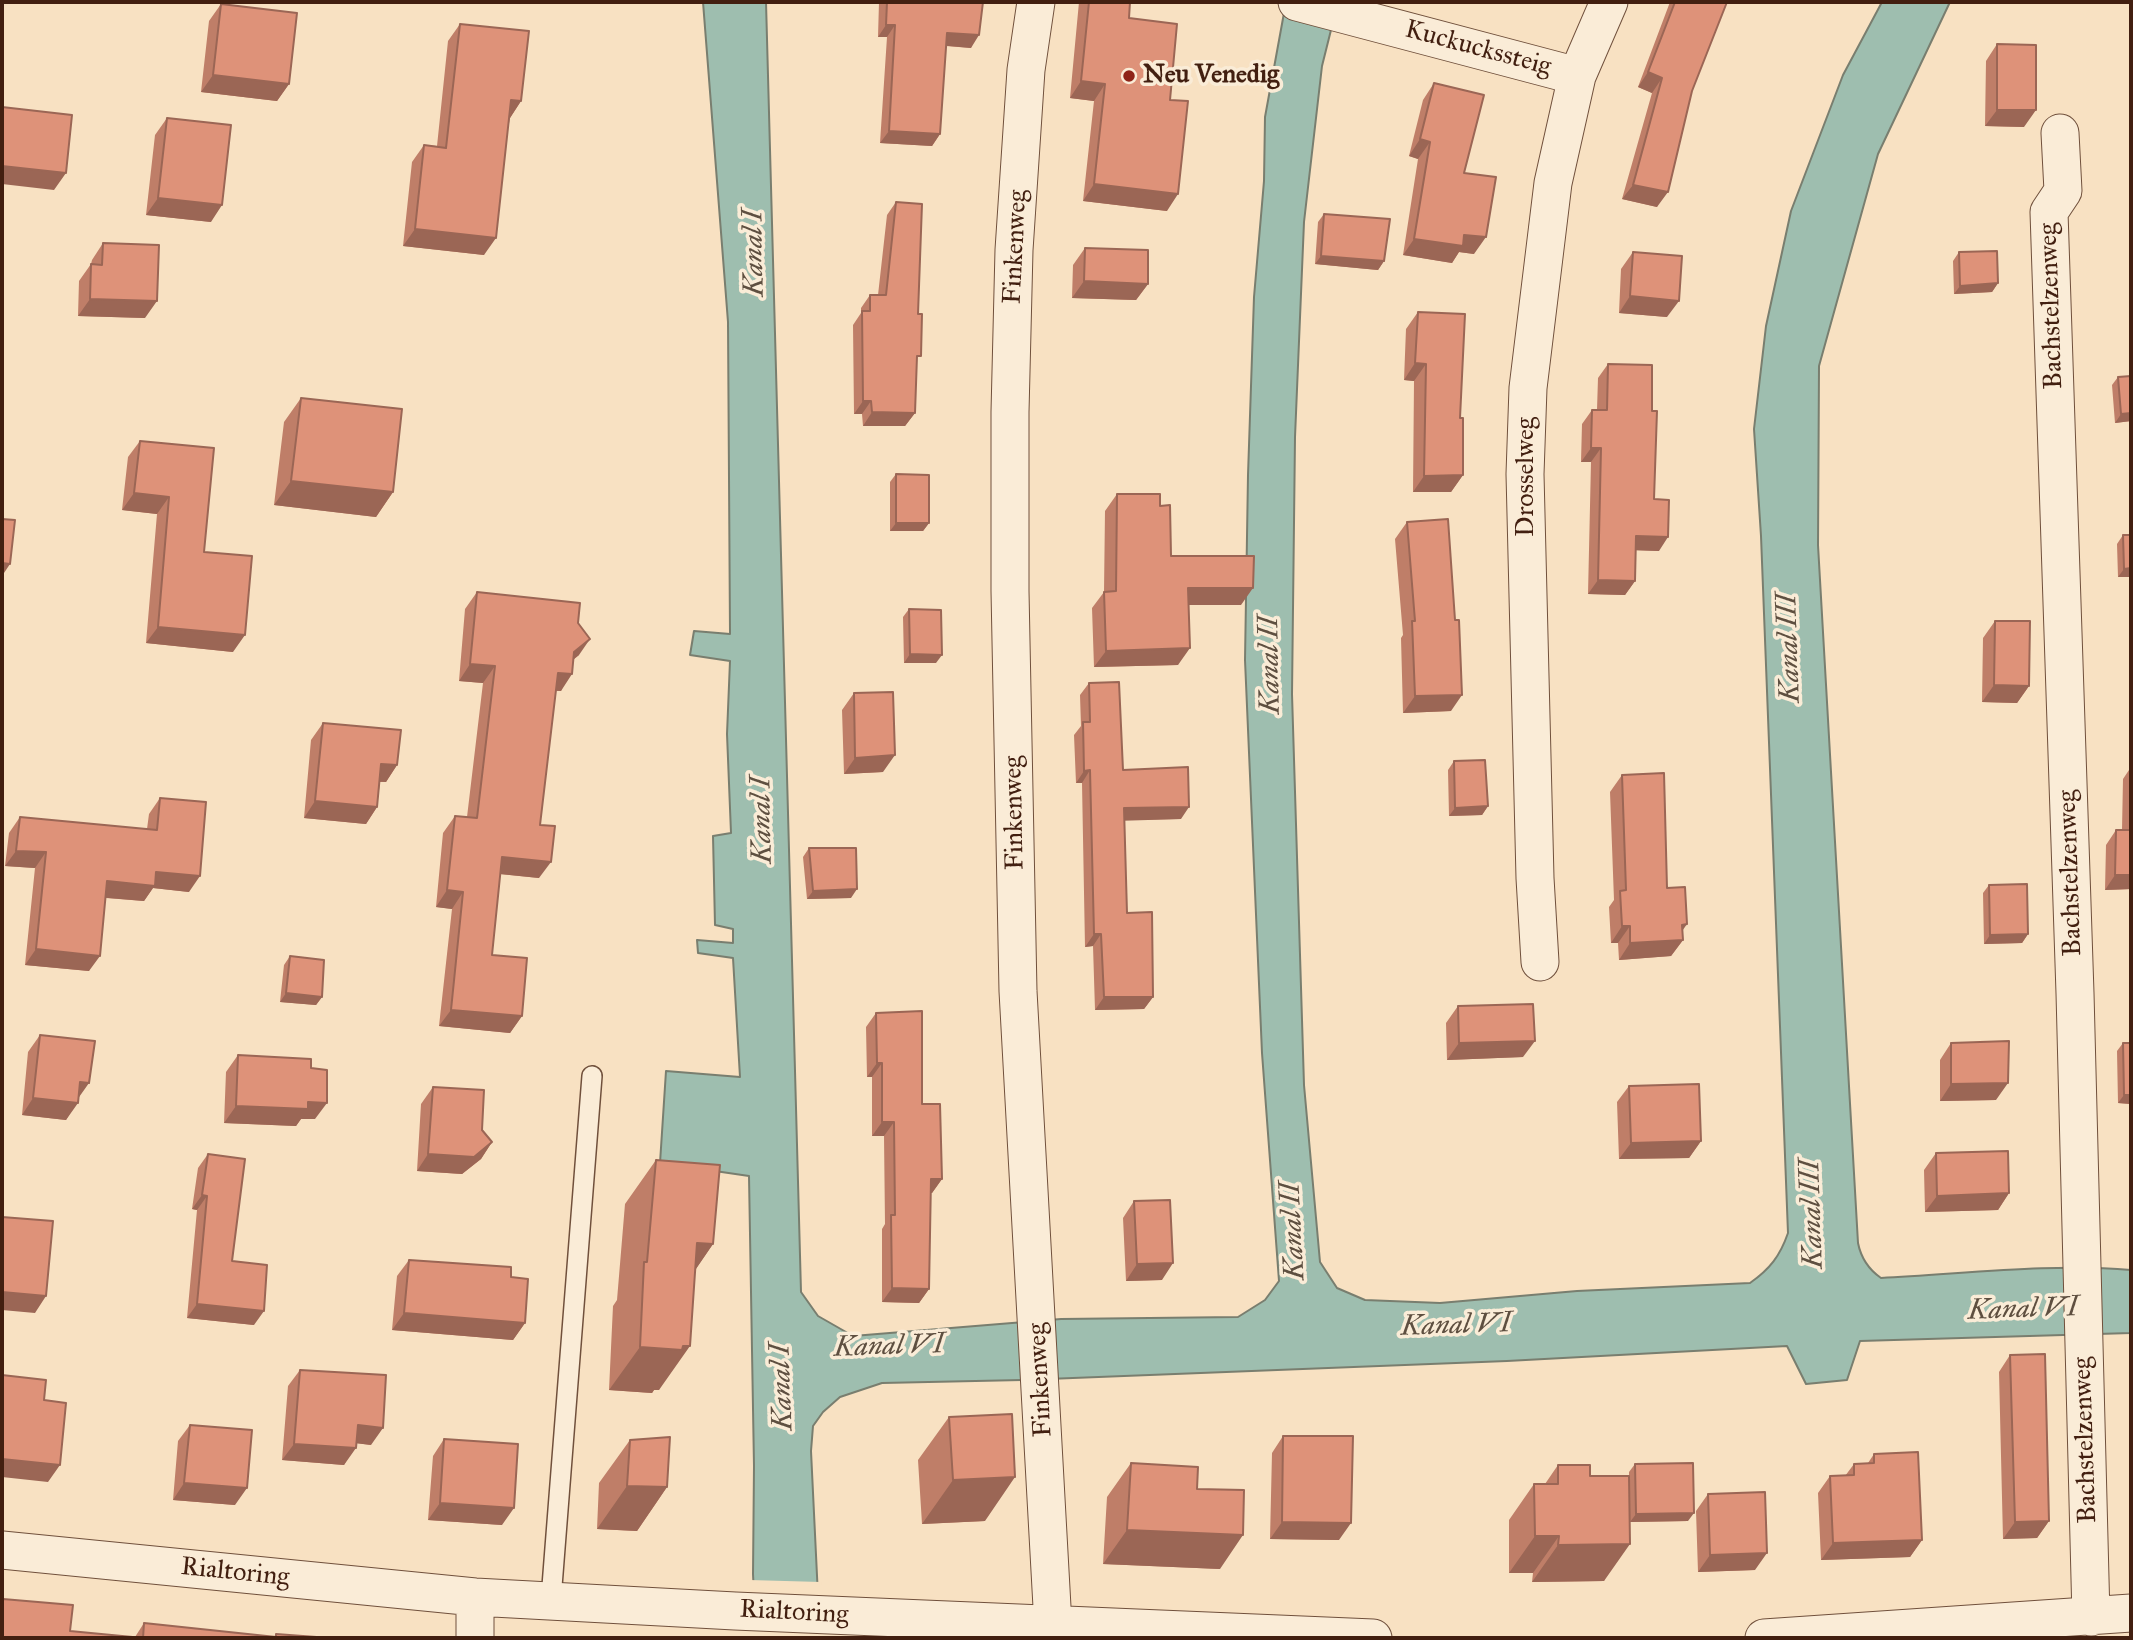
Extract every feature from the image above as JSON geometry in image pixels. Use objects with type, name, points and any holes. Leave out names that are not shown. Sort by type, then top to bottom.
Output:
[{"type":"street","name":"Finkenweg","points":[[1036,2],[1026,70],[1014,250],[1010,412],[1010,592],[1018,991],[1053,1625]]},
{"type":"street","name":"Kuckuckssteig","points":[[1297,2],[1577,76]]},
{"type":"street","name":"Drosselweg","points":[[1540,962],[1535,878],[1525,474],[1528,388],[1553,183],[1577,76],[1609,2]]},
{"type":"street","name":"Bachstelzenweg","points":[[2060,133],[2063,191],[2049,212],[2075,993],[2091,1617]]},
{"type":"street","name":"Rialtoring","points":[[2,1550],[475,1597],[735,1611],[1373,1638]]},
{"type":"street","points":[[475,1597],[475,1638]]},
{"type":"street","points":[[1764,1638],[2131,1613]]},
{"type":"lane","points":[[551,1599],[592,1076]]},
{"type":"water","points":[[703,2],[766,2],[801,1292],[818,1316],[853,1336],[1061,1319],[1238,1317],[1265,1300],[1279,1281],[1262,1053],[1245,660],[1254,297],[1264,181],[1265,117],[1286,2],[1338,2],[1322,66],[1304,222],[1295,437],[1292,694],[1304,1085],[1320,1262],[1337,1288],[1365,1300],[1440,1303],[1577,1291],[1750,1283],[1769,1267],[1782,1249],[1788,1233],[1761,536],[1754,429],[1766,326],[1791,211],[1843,75],[1882,2],[1950,2],[1878,154],[1819,366],[1818,545],[1858,1243],[1866,1263],[1881,1278],[2038,1268],[2131,1270],[2131,1333],[1860,1341],[1847,1380],[1806,1384],[1787,1346],[1507,1361],[882,1383],[840,1397],[823,1412],[813,1426],[811,1451],[820,1638],[756,1638],[749,1176],[660,1163],[666,1071],[740,1077],[733,958],[698,953],[697,940],[733,943],[733,929],[715,925],[713,836],[731,833],[727,734],[730,661],[690,655],[694,631],[730,634],[728,322]]},
{"type":"pier","points":[[749,1580],[821,1582],[823,1638],[752,1638]]},
{"type":"building","points":[[887,2],[983,2],[979,35],[947,33],[940,134],[889,131],[895,25],[886,25]]},
{"type":"building","points":[[1089,2],[1130,2],[1129,18],[1177,24],[1170,100],[1188,101],[1178,194],[1094,184],[1105,84],[1081,81]]},
{"type":"building","points":[[1675,2],[1727,2],[1692,91],[1668,192],[1633,185],[1662,78],[1648,72]]},
{"type":"building","points":[[221,4],[297,13],[289,84],[213,75]]},
{"type":"building","points":[[460,24],[529,31],[521,101],[511,100],[496,238],[415,229],[424,145],[446,148]]},
{"type":"building","points":[[1997,44],[2036,45],[2036,110],[1997,110]]},
{"type":"building","points":[[1434,83],[1484,95],[1464,173],[1496,177],[1486,237],[1464,235],[1463,246],[1414,239],[1430,142],[1420,139]]},
{"type":"building","points":[[2,107],[72,115],[66,173],[2,166]]},
{"type":"building","points":[[167,118],[231,125],[222,205],[158,198]]},
{"type":"building","points":[[896,202],[922,204],[918,314],[922,314],[921,356],[917,356],[915,413],[872,412],[871,401],[863,401],[862,311],[870,311],[870,295],[886,295]]},
{"type":"building","points":[[1324,214],[1390,219],[1384,261],[1321,256]]},
{"type":"building","points":[[103,243],[159,245],[157,301],[90,299],[91,264],[102,265]]},
{"type":"building","points":[[1085,248],[1148,250],[1148,284],[1084,281]]},
{"type":"building","points":[[1997,251],[1998,283],[1960,286],[1959,252]]},
{"type":"building","points":[[1633,252],[1682,256],[1679,301],[1630,296]]},
{"type":"building","points":[[1418,312],[1465,314],[1460,418],[1463,418],[1463,475],[1424,476],[1426,364],[1415,363]]},
{"type":"building","points":[[1608,364],[1652,365],[1652,411],[1657,411],[1654,499],[1669,500],[1668,537],[1636,536],[1635,581],[1598,580],[1601,448],[1591,448],[1592,410],[1607,410]]},
{"type":"building","points":[[2131,376],[2131,413],[2121,414],[2118,377]]},
{"type":"building","points":[[301,398],[402,409],[393,492],[291,481]]},
{"type":"building","points":[[140,441],[214,448],[204,552],[252,556],[245,635],[158,627],[169,497],[134,493]]},
{"type":"building","points":[[896,474],[929,475],[929,523],[896,523]]},
{"type":"building","points":[[1117,494],[1160,494],[1160,506],[1170,505],[1171,556],[1254,556],[1253,588],[1188,588],[1190,648],[1106,651],[1104,592],[1116,591]]},
{"type":"building","points":[[2,519],[15,520],[10,564],[2,563]]},
{"type":"building","points":[[1448,519],[1455,620],[1459,620],[1462,695],[1415,696],[1412,621],[1415,621],[1407,522]]},
{"type":"building","points":[[2123,535],[2131,535],[2131,568],[2124,569]]},
{"type":"building","points":[[477,592],[580,603],[578,623],[590,639],[574,652],[572,674],[558,673],[540,825],[555,826],[551,862],[502,857],[492,955],[527,958],[522,1016],[451,1010],[463,892],[447,890],[455,816],[477,818],[495,666],[470,664]]},
{"type":"building","points":[[909,609],[941,610],[942,655],[910,654]]},
{"type":"building","points":[[1995,621],[2030,621],[2029,686],[1994,685]]},
{"type":"building","points":[[1119,682],[1123,770],[1188,767],[1189,807],[1124,808],[1127,913],[1152,912],[1153,997],[1104,997],[1101,934],[1094,934],[1090,770],[1084,771],[1083,722],[1090,722],[1089,683]]},
{"type":"building","points":[[893,692],[895,755],[855,758],[854,693]]},
{"type":"building","points":[[323,723],[401,730],[397,765],[381,764],[377,807],[315,801]]},
{"type":"building","points":[[1485,760],[1488,806],[1455,808],[1454,761]]},
{"type":"building","points":[[1664,773],[1667,888],[1685,887],[1687,924],[1682,925],[1683,940],[1630,943],[1630,926],[1622,926],[1620,891],[1626,890],[1622,775]]},
{"type":"building","points":[[160,798],[206,802],[200,876],[156,872],[155,886],[107,881],[100,956],[36,949],[46,852],[16,851],[20,817],[157,830]]},
{"type":"building","points":[[2116,830],[2131,830],[2131,875],[2115,875]]},
{"type":"building","points":[[809,848],[856,848],[857,889],[813,891]]},
{"type":"building","points":[[2027,884],[2028,934],[1990,935],[1989,885]]},
{"type":"building","points":[[290,956],[324,960],[322,997],[286,993]]},
{"type":"building","points":[[1533,1004],[1535,1041],[1459,1043],[1458,1006]]},
{"type":"building","points":[[922,1011],[922,1104],[940,1104],[942,1179],[931,1179],[929,1289],[892,1288],[891,1215],[895,1215],[894,1122],[882,1122],[882,1063],[877,1063],[876,1013]]},
{"type":"building","points":[[40,1035],[95,1041],[89,1083],[80,1082],[78,1103],[33,1098]]},
{"type":"building","points":[[2009,1041],[2008,1083],[1951,1084],[1951,1043]]},
{"type":"building","points":[[2123,1043],[2131,1043],[2131,1095],[2124,1095]]},
{"type":"building","points":[[238,1055],[311,1059],[311,1068],[327,1070],[327,1103],[308,1102],[308,1109],[236,1106]]},
{"type":"building","points":[[1699,1084],[1701,1141],[1631,1143],[1629,1086]]},
{"type":"building","points":[[433,1087],[484,1090],[482,1130],[492,1142],[474,1157],[428,1154]]},
{"type":"building","points":[[2008,1151],[2009,1193],[1937,1196],[1936,1153]]},
{"type":"building","points":[[208,1154],[245,1159],[232,1261],[267,1265],[264,1311],[197,1304],[207,1196],[202,1195]]},
{"type":"building","points":[[656,1160],[720,1165],[713,1244],[697,1243],[690,1346],[683,1346],[682,1350],[640,1347],[644,1262],[647,1262]]},
{"type":"building","points":[[1170,1200],[1173,1263],[1137,1264],[1134,1201]]},
{"type":"building","points":[[2,1217],[53,1221],[46,1296],[2,1292]]},
{"type":"building","points":[[409,1260],[511,1267],[511,1277],[528,1279],[525,1323],[404,1313]]},
{"type":"building","points":[[2045,1354],[2049,1521],[2015,1522],[2010,1355]]},
{"type":"building","points":[[300,1370],[386,1375],[383,1428],[358,1425],[356,1448],[294,1444]]},
{"type":"building","points":[[2,1375],[46,1380],[44,1400],[66,1403],[60,1465],[2,1459]]},
{"type":"building","points":[[1012,1414],[1015,1477],[953,1480],[949,1417]]},
{"type":"building","points":[[190,1425],[252,1430],[247,1488],[184,1483]]},
{"type":"building","points":[[1283,1436],[1353,1436],[1351,1523],[1282,1522]]},
{"type":"building","points":[[670,1437],[667,1487],[627,1486],[630,1440]]},
{"type":"building","points":[[444,1439],[518,1444],[514,1508],[440,1503]]},
{"type":"building","points":[[1918,1452],[1922,1540],[1833,1543],[1830,1476],[1854,1475],[1854,1464],[1874,1463],[1874,1454]]},
{"type":"building","points":[[1131,1463],[1198,1467],[1197,1489],[1244,1490],[1243,1535],[1127,1530]]},
{"type":"building","points":[[1693,1463],[1694,1513],[1636,1514],[1635,1464]]},
{"type":"building","points":[[1558,1465],[1590,1465],[1590,1476],[1629,1476],[1630,1544],[1558,1545],[1559,1536],[1535,1536],[1534,1484],[1558,1484]]},
{"type":"building","points":[[1765,1492],[1767,1553],[1710,1555],[1708,1494]]},
{"type":"building","points":[[3,1599],[73,1605],[70,1631],[143,1638],[2,1638]]},
{"type":"building","points":[[144,1623],[276,1637],[276,1634],[330,1638],[143,1638]]},
{"type":"place","name":"Neu Venedig","points":[[1129,76]]},
{"type":"water label","name":"Kanal I","points":[[755,253]]},
{"type":"water label","name":"Kanal III","points":[[1790,648]]},
{"type":"water label","name":"Kanal II","points":[[1271,665]]},
{"type":"water label","name":"Kanal I","points":[[763,820]]},
{"type":"water label","name":"Kanal III","points":[[1813,1214]]},
{"type":"water label","name":"Kanal II","points":[[1294,1231]]},
{"type":"water label","name":"Kanal VI","points":[[2023,1310]]},
{"type":"water label","name":"Kanal VI","points":[[1456,1326]]},
{"type":"water label","name":"Kanal VI","points":[[889,1347]]},
{"type":"water label","name":"Kanal I","points":[[783,1387]]}]
